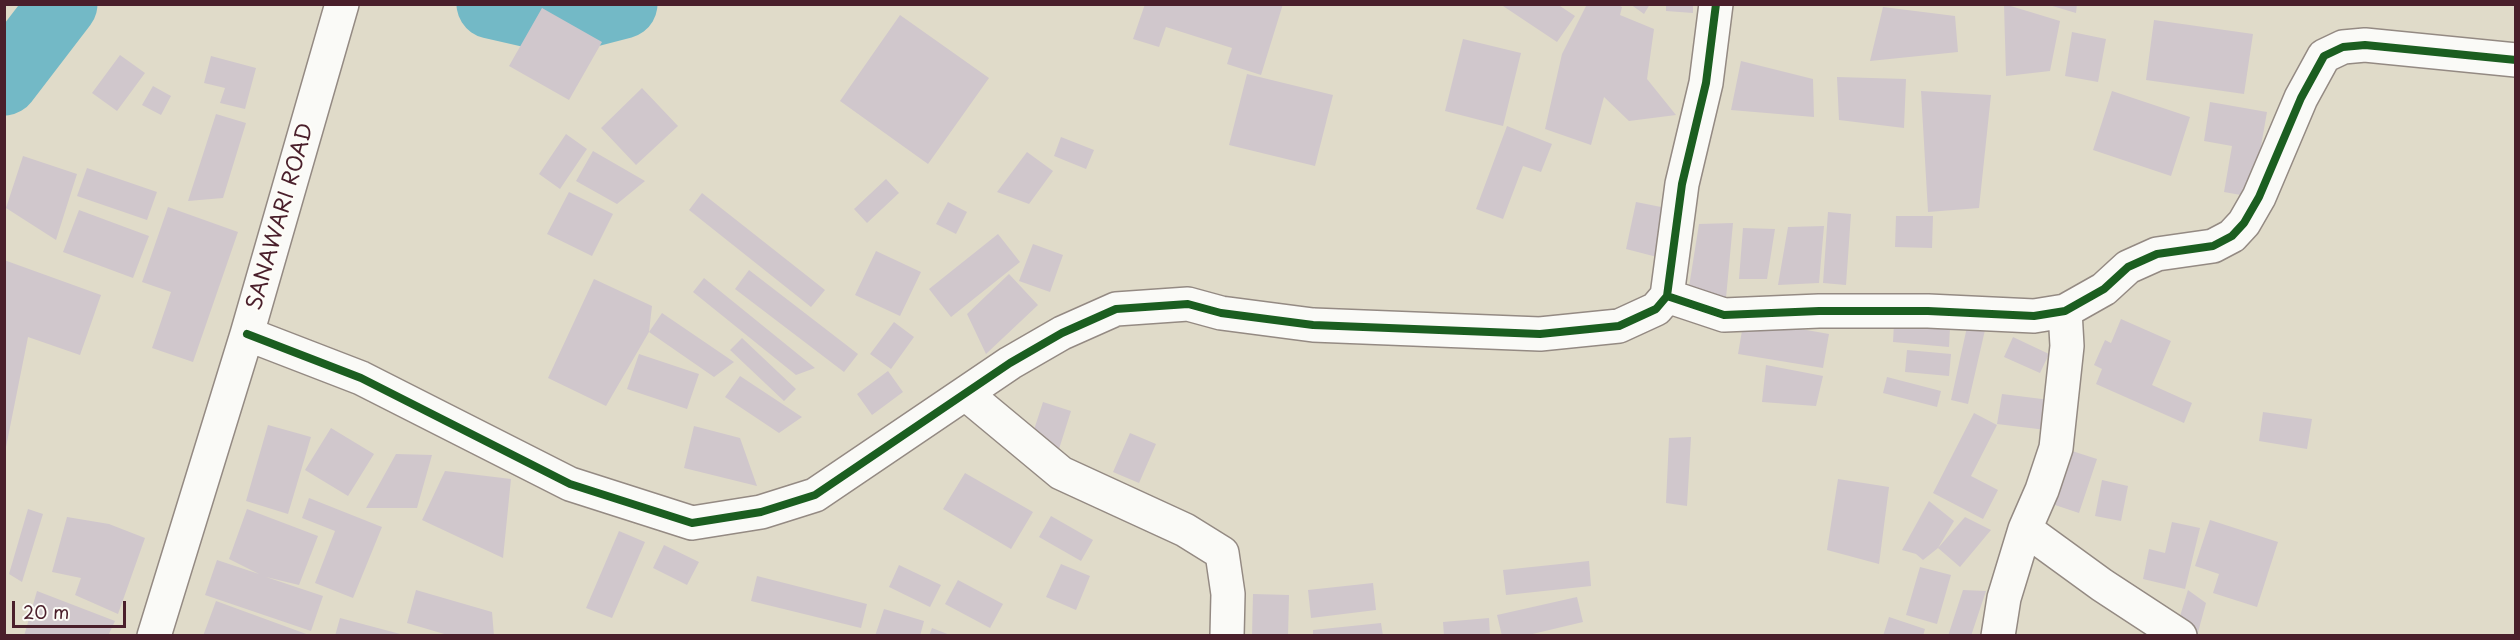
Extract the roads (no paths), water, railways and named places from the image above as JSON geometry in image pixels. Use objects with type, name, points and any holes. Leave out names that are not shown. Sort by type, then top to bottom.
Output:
[{"type":"street","name":"SANAWARI ROAD","points":[[154,636],[247,334],[342,4]]},
{"type":"street","points":[[247,334],[361,378],[570,484],[692,523],[761,512],[815,495],[1010,363],[1062,333],[1116,309],[1188,304],[1221,313],[1313,325],[1540,334],[1619,326],[1656,309],[1667,296],[1682,184],[1706,84],[1716,4]]},
{"type":"street","points":[[1667,296],[1724,315],[1819,311],[1928,311],[2034,316],[2066,311],[2104,289],[2128,267],[2157,254],[2213,246],[2232,236],[2244,223],[2259,197],[2301,98],[2324,56],[2343,47],[2365,45],[2516,60]]},
{"type":"street","points":[[1998,636],[2004,598],[2025,529],[2042,490],[2056,448],[2067,346],[2066,311]]},
{"type":"street","points":[[966,394],[1060,473],[1185,530],[1222,553],[1228,594],[1227,636]]},
{"type":"street","points":[[2025,529],[2102,585],[2180,636]]},
{"type":"waterway","points":[[4,81],[63,4]]},
{"type":"waterway","points":[[491,4],[561,20],[623,4]]}]
